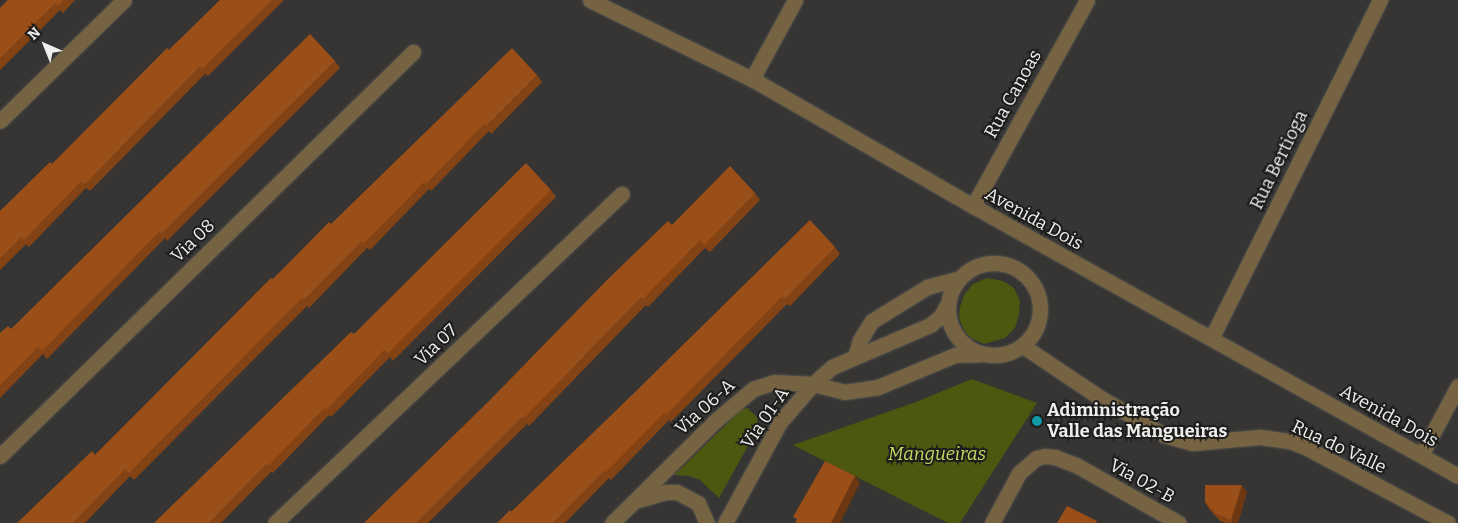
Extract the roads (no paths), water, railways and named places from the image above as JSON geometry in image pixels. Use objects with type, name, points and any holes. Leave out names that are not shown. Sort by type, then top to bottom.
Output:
[{"type":"street","points":[[0,121],[124,0]]},
{"type":"street","name":"Avenida Dois","points":[[590,0],[752,79],[973,206],[1212,337],[1458,476]]},
{"type":"street","points":[[752,79],[795,0]]},
{"type":"street","name":"Rua Canoas","points":[[973,206],[1087,0]]},
{"type":"street","name":"Rua Bertioga","points":[[1212,337],[1380,0]]},
{"type":"street","name":"Via 08","points":[[0,456],[413,52]]},
{"type":"street","name":"Via 07","points":[[276,523],[622,194]]},
{"type":"street","points":[[813,384],[832,367],[930,326],[941,316],[952,290],[960,278],[972,268],[986,263],[1002,263],[1016,268],[1028,278],[1037,290],[1040,305],[1039,320],[1033,335],[1023,346],[1010,354],[994,356],[979,354],[954,335],[948,321],[947,305]]},
{"type":"street","points":[[856,357],[860,340],[872,321],[927,287],[960,278]]},
{"type":"street","name":"Rua do Valle","points":[[1023,346],[1099,397],[1164,435],[1192,443],[1260,437],[1289,441],[1303,446],[1448,523]]},
{"type":"street","name":"Via 01-A","points":[[724,523],[780,422],[813,384],[844,392],[878,387],[954,355],[979,354]]},
{"type":"street","name":"Via 06-A","points":[[612,523],[714,422],[753,389],[774,382],[813,384]]},
{"type":"street","points":[[1421,456],[1458,386]]},
{"type":"street","name":"Via 02-B","points":[[992,523],[1013,484],[1026,465],[1036,458],[1055,456],[1076,465],[1179,523]]},
{"type":"street","points":[[634,502],[666,492],[677,492],[698,503],[707,523]]},
{"type":"place","name":"Adiministração Valle das Mangueiras","points":[[1037,421]]},
{"type":"park label","name":"Mangueiras","points":[[937,454]]}]
